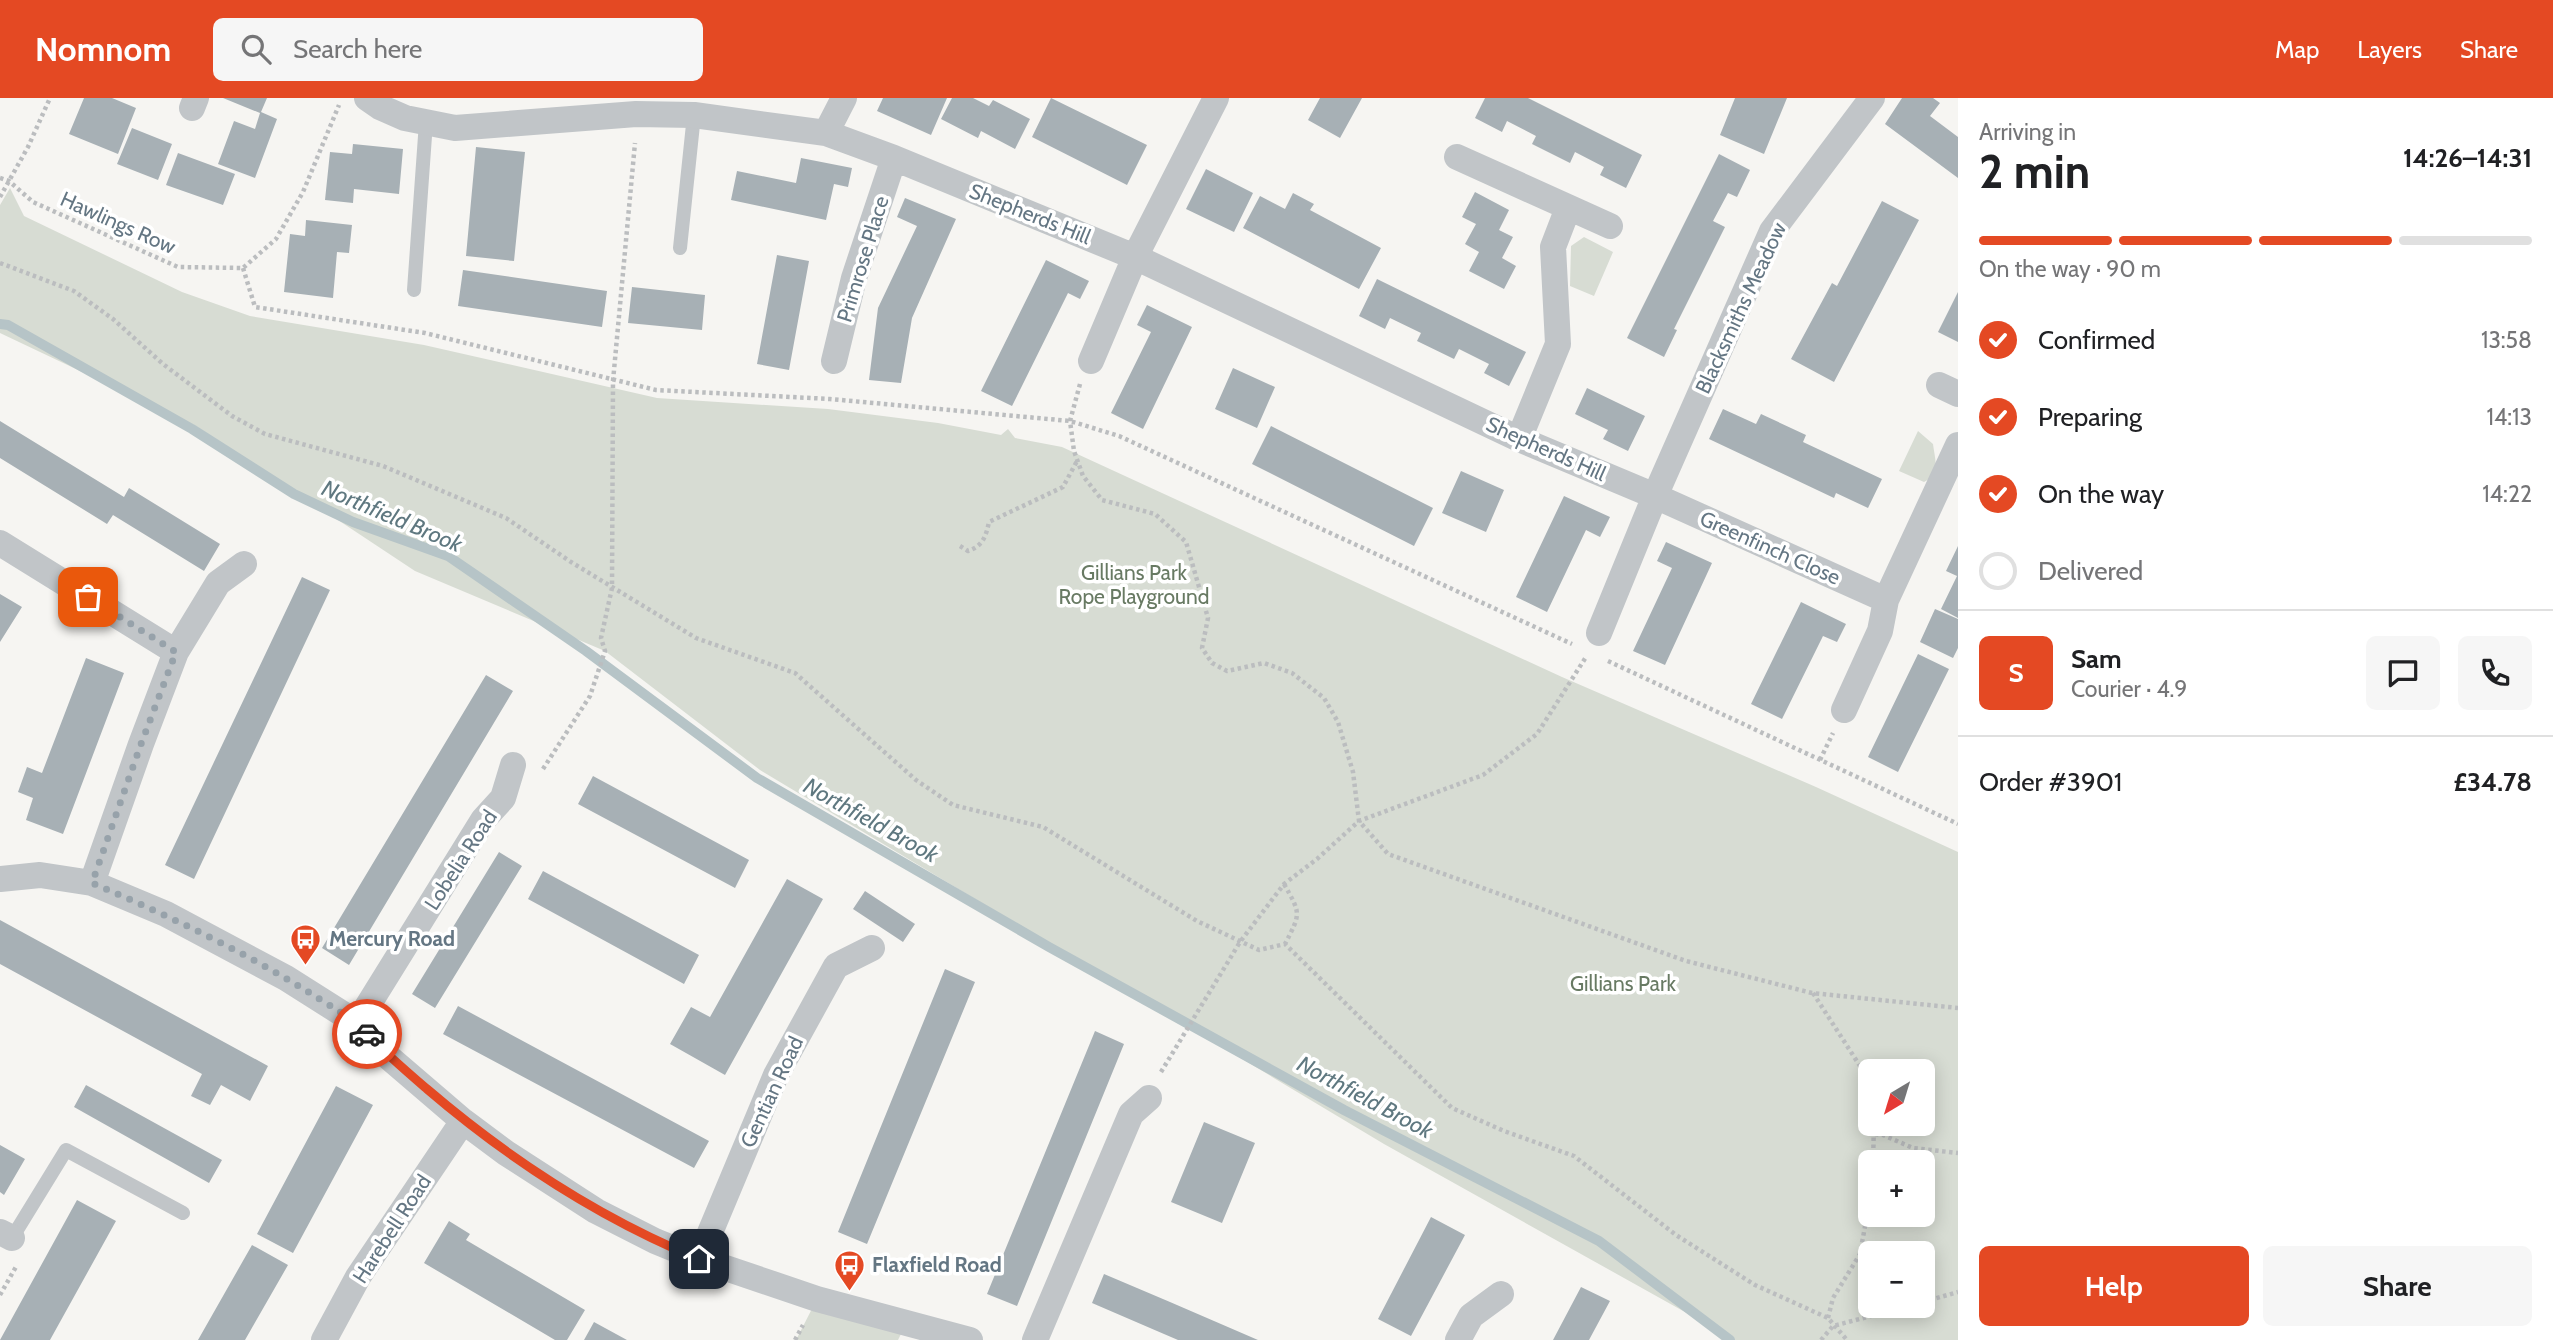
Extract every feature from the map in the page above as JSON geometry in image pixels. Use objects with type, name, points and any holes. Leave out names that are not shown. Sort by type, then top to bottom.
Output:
[{"type":"street","name":"Shepherds Hill","points":[[367,98],[405,118],[455,128],[556,110],[694,115],[826,133],[894,158],[1135,257],[1519,439],[1655,496]]},
{"type":"street","points":[[826,133],[844,98]]},
{"type":"street","points":[[1091,361],[1135,257],[1216,98]]},
{"type":"street","name":"Blacksmiths Meadow","points":[[1594,642],[1772,231],[1872,98]]},
{"type":"street","points":[[1457,157],[1610,226]]},
{"type":"street","name":"Primrose Place","points":[[834,361],[854,278],[894,158]]},
{"type":"street","points":[[1519,439],[1558,344],[1553,247],[1568,208]]},
{"type":"street","points":[[1844,710],[1880,631],[1886,600],[1958,445]]},
{"type":"street","name":"Greenfinch Close","points":[[1655,496],[1886,600]]},
{"type":"street","points":[[0,543],[176,652]]},
{"type":"street","points":[[92,883],[176,652],[218,583],[244,564]]},
{"type":"street","name":"Lobelia Road","points":[[357,1023],[483,820],[503,798],[513,765]]},
{"type":"street","points":[[0,879],[40,875],[92,883],[166,914],[286,978],[357,1023],[386,1055],[463,1121],[506,1153],[575,1199],[655,1241],[699,1259],[817,1299],[970,1340]]},
{"type":"street","name":"Gentian Road","points":[[699,1259],[776,1075],[836,966],[872,948]]},
{"type":"street","points":[[1035,1340],[1130,1114],[1149,1098]]},
{"type":"street","name":"Harebell Road","points":[[324,1340],[358,1277],[463,1121]]},
{"type":"street","points":[[1458,1340],[1471,1316],[1501,1294]]},
{"type":"lane","points":[[680,248],[694,115]]},
{"type":"lane","points":[[414,290],[426,122]]},
{"type":"lane","points":[[6,1235],[66,1150],[183,1213]]},
{"type":"path","points":[[0,197],[50,98]]},
{"type":"path","points":[[342,98],[303,192],[276,239],[243,268],[255,307],[425,333],[656,390],[830,400],[1070,421],[1119,436],[1594,642],[1958,824]]},
{"type":"path","points":[[513,765],[543,769],[590,696],[605,651],[601,638],[612,588],[613,381],[634,167],[636,114]]},
{"type":"path","name":"Hawlings Row","points":[[0,178],[9,181],[33,202],[178,267],[243,268]]},
{"type":"path","points":[[0,264],[74,291],[113,319],[163,365],[232,416],[265,434],[383,466],[506,518],[612,588],[696,638],[795,673],[916,780],[953,805],[1043,827],[1197,921],[1259,950],[1285,944],[1299,918],[1296,905],[1284,884]]},
{"type":"path","points":[[1091,361],[1079,387],[1070,421],[1077,461],[1083,476],[1102,499],[1155,514],[1185,542],[1208,618],[1202,648],[1212,663],[1227,671],[1264,663],[1292,673],[1324,698],[1338,722],[1353,772],[1359,821],[1388,854],[1686,961],[1812,993],[1958,1008]]},
{"type":"path","points":[[960,546],[968,551],[977,548],[985,538],[989,522],[1063,487],[1077,461]]},
{"type":"path","points":[[1168,1059],[1240,942],[1284,884],[1359,821],[1483,775],[1537,734],[1594,642]]},
{"type":"path","points":[[1285,944],[1452,1108],[1504,1131],[1574,1156],[1687,1242],[1755,1285],[1828,1318],[1847,1340]]},
{"type":"path","points":[[1812,993],[1858,1063]]},
{"type":"path","points":[[1884,1136],[1913,1148],[1958,1153]]},
{"type":"path","points":[[1828,1318],[1833,1298],[1860,1254],[1865,1227]]},
{"type":"path","points":[[1935,1299],[1958,1292]]},
{"type":"path","points":[[1821,1340],[1833,1326],[1863,1318]]},
{"type":"green space","name":"Gillians Park","points":[[10,188],[24,216],[182,292],[250,316],[424,345],[657,398],[828,409],[938,423],[1001,435],[1008,429],[1015,438],[1062,447],[1562,677],[1958,852],[1958,1340],[1735,1340],[1384,1144],[760,770],[605,651],[415,571],[196,426],[0,333],[0,205]]},
{"type":"green space","points":[[1584,237],[1613,252],[1594,296],[1570,286],[1571,246]]},
{"type":"green space","points":[[1918,431],[1933,444],[1936,461],[1933,475],[1924,482],[1899,471]]},
{"type":"green space","points":[[817,1299],[907,1322],[898,1340],[796,1340]]},
{"type":"building","points":[[84,98],[112,98],[136,108],[118,154],[69,134]]},
{"type":"building","points":[[223,98],[267,98],[261,112],[277,119],[255,178],[218,164],[234,121],[255,129],[260,113]]},
{"type":"building","points":[[883,98],[947,98],[931,135],[877,111]]},
{"type":"building","points":[[952,98],[973,98],[989,106],[993,100],[1030,119],[1015,149],[981,131],[978,138],[941,119]]},
{"type":"building","points":[[1051,98],[1147,145],[1127,185],[1032,137]]},
{"type":"building","points":[[1320,98],[1362,98],[1340,138],[1308,120]]},
{"type":"building","points":[[1485,98],[1528,98],[1642,155],[1626,188],[1600,175],[1604,167],[1575,152],[1570,163],[1532,144],[1536,136],[1507,121],[1502,132],[1475,118]]},
{"type":"building","points":[[1735,98],[1787,98],[1764,154],[1720,135]]},
{"type":"building","points":[[1902,98],[1933,98],[1940,103],[1930,116],[1958,137],[1958,178],[1885,124]]},
{"type":"building","points":[[132,128],[172,144],[158,180],[117,164]]},
{"type":"building","points":[[353,144],[403,149],[399,194],[354,189],[353,203],[325,200],[330,152],[352,154]]},
{"type":"building","points":[[476,147],[525,152],[514,261],[466,256]]},
{"type":"building","points":[[178,153],[235,174],[223,205],[166,185]]},
{"type":"building","points":[[1719,154],[1750,170],[1737,197],[1728,193],[1713,221],[1725,227],[1674,329],[1677,330],[1664,357],[1627,338]]},
{"type":"building","points":[[801,158],[852,168],[848,187],[834,184],[826,220],[731,200],[737,171],[796,183]]},
{"type":"building","points":[[1206,169],[1253,193],[1234,232],[1186,209]]},
{"type":"building","points":[[1475,192],[1509,210],[1499,230],[1513,237],[1502,258],[1516,266],[1504,289],[1469,271],[1479,252],[1465,244],[1476,224],[1462,217]]},
{"type":"building","points":[[1293,193],[1314,204],[1310,210],[1381,248],[1359,289],[1243,228],[1260,196],[1285,209]]},
{"type":"building","points":[[905,198],[956,219],[912,318],[901,383],[869,380],[878,308],[917,226],[897,217]]},
{"type":"building","points":[[1882,201],[1919,220],[1834,382],[1791,359],[1832,283],[1837,286]]},
{"type":"building","points":[[306,220],[352,225],[349,253],[337,252],[333,298],[284,292],[290,234],[305,236]]},
{"type":"building","points":[[777,255],[809,261],[789,370],[757,364]]},
{"type":"building","points":[[1046,260],[1089,281],[1080,299],[1068,293],[1012,406],[981,391]]},
{"type":"building","points":[[463,270],[607,291],[602,327],[458,306]]},
{"type":"building","points":[[1377,279],[1526,352],[1509,386],[1484,373],[1489,364],[1459,349],[1454,359],[1417,341],[1421,333],[1390,318],[1385,329],[1359,316]]},
{"type":"building","points":[[632,287],[705,295],[702,330],[628,323]]},
{"type":"building","points":[[1958,292],[1958,342],[1938,332]]},
{"type":"building","points":[[1147,305],[1192,327],[1143,429],[1111,413],[1151,332],[1137,325]]},
{"type":"building","points":[[1233,368],[1275,387],[1257,428],[1215,409]]},
{"type":"building","points":[[1587,388],[1645,416],[1628,451],[1603,439],[1608,430],[1575,414]]},
{"type":"building","points":[[1723,409],[1756,424],[1761,414],[1806,435],[1803,442],[1882,479],[1868,508],[1836,493],[1834,498],[1709,439]]},
{"type":"building","points":[[0,421],[124,497],[129,488],[220,544],[204,571],[113,515],[107,524],[0,458]]},
{"type":"building","points":[[1271,426],[1433,508],[1414,546],[1252,464]]},
{"type":"building","points":[[1461,471],[1504,490],[1486,532],[1442,513]]},
{"type":"building","points":[[1564,496],[1610,517],[1600,537],[1586,530],[1547,612],[1516,597]]},
{"type":"building","points":[[1666,542],[1712,563],[1665,665],[1633,651],[1672,568],[1657,561]]},
{"type":"building","points":[[1958,546],[1958,618],[1941,609],[1957,576],[1946,571]]},
{"type":"building","points":[[302,577],[330,590],[194,879],[165,865]]},
{"type":"building","points":[[0,594],[22,607],[0,642]]},
{"type":"building","points":[[1801,602],[1846,624],[1837,642],[1823,636],[1782,719],[1751,704]]},
{"type":"building","points":[[1935,609],[1958,619],[1958,648],[1953,658],[1920,642]]},
{"type":"building","points":[[1918,654],[1949,669],[1898,772],[1868,757]]},
{"type":"building","points":[[86,658],[124,673],[63,834],[26,820],[33,798],[18,792],[27,767],[42,773]]},
{"type":"building","points":[[486,675],[513,691],[349,965],[322,948]]},
{"type":"building","points":[[593,776],[749,860],[735,888],[578,804]]},
{"type":"building","points":[[499,852],[522,866],[435,1008],[412,994]]},
{"type":"building","points":[[543,871],[699,955],[684,984],[528,899]]},
{"type":"building","points":[[787,879],[823,899],[725,1075],[670,1044],[691,1007],[710,1017]]},
{"type":"building","points":[[865,891],[915,924],[903,942],[853,909]]},
{"type":"building","points":[[0,920],[268,1066],[250,1101],[221,1085],[210,1105],[191,1096],[202,1074],[0,964]]},
{"type":"building","points":[[945,969],[975,982],[867,1244],[838,1232]]},
{"type":"building","points":[[458,1006],[709,1141],[694,1168],[443,1034]]},
{"type":"building","points":[[1095,1031],[1124,1044],[1017,1306],[987,1294]]},
{"type":"building","points":[[86,1085],[222,1160],[209,1183],[74,1107]]},
{"type":"building","points":[[336,1086],[373,1105],[293,1253],[257,1234]]},
{"type":"building","points":[[1204,1122],[1255,1143],[1222,1223],[1171,1202]]},
{"type":"building","points":[[0,1145],[25,1159],[4,1195],[0,1192]]},
{"type":"building","points":[[77,1200],[116,1221],[50,1340],[0,1340]]},
{"type":"building","points":[[1431,1217],[1465,1235],[1411,1336],[1378,1319]]},
{"type":"building","points":[[449,1221],[470,1234],[466,1240],[585,1310],[567,1340],[555,1340],[424,1263]]},
{"type":"building","points":[[252,1245],[288,1265],[245,1340],[198,1340]]},
{"type":"building","points":[[1104,1274],[1258,1340],[1178,1340],[1157,1331],[1092,1303]]},
{"type":"building","points":[[1581,1287],[1610,1301],[1589,1340],[1553,1340]]},
{"type":"building","points":[[594,1322],[627,1340],[584,1340]]},
{"type":"waterway","name":"Northfield Brook","points":[[0,324],[8,325],[192,429],[294,494],[353,522],[448,556],[586,651],[757,778],[1049,947],[1344,1110],[1599,1241],[1730,1340]]},
{"type":"way so far","points":[[88,597],[176,652],[92,883],[166,914],[286,978],[357,1023],[367,1034]]},
{"type":"place","name":"Mercury Road","points":[[306,966]]},
{"type":"place","name":"Flaxfield Road","points":[[849,1292]]},
{"type":"route","points":[[367,1034],[386,1055],[463,1121],[565,1193],[655,1241],[699,1259]]},
{"type":"park label","name":"Gillians Park Rope Playground","points":[[1134,585]]}]
